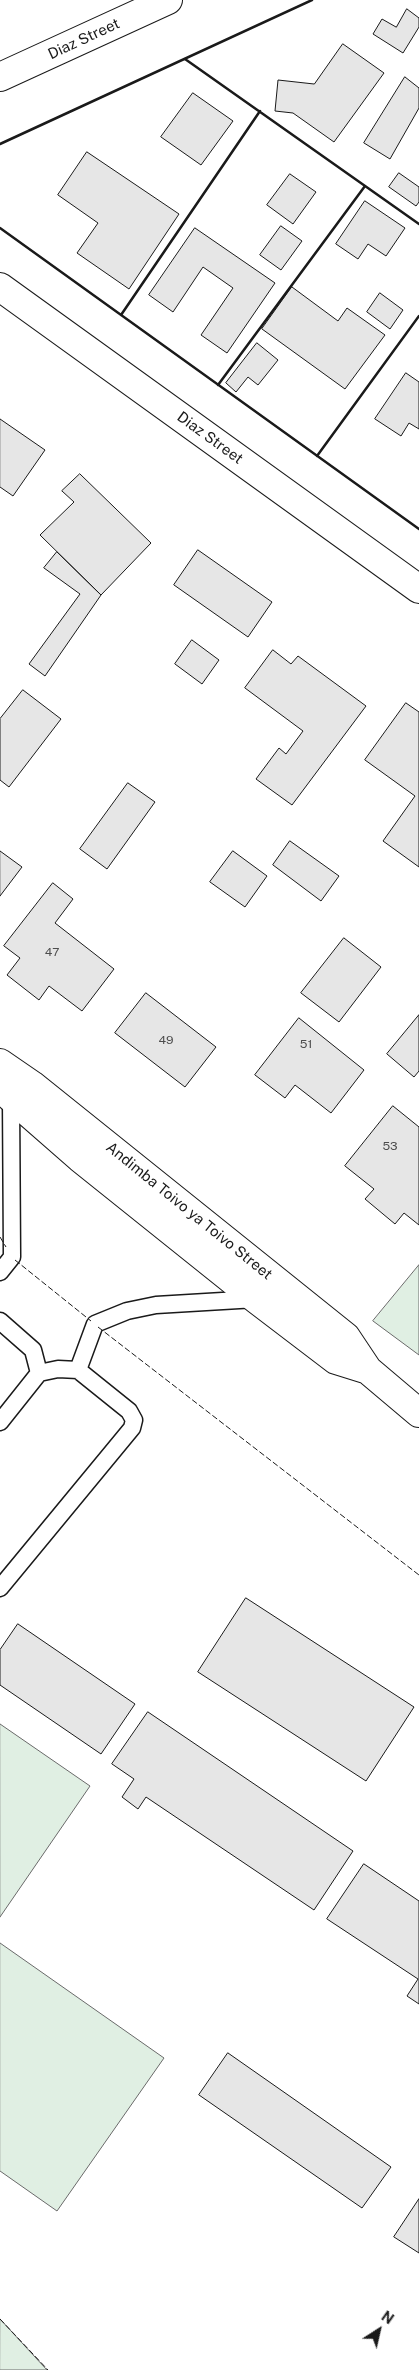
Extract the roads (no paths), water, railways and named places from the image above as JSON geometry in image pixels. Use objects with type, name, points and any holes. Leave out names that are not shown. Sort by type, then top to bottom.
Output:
[{"type":"street","name":"Diaz Street","points":[[0,77],[168,0]]},
{"type":"street","name":"Diaz Street","points":[[0,287],[419,589]]},
{"type":"street","name":"Andimba Toivo ya Toivo Street","points":[[0,1063],[40,1091],[346,1337],[368,1370],[419,1412]]},
{"type":"street","name":"Andimba Toivo ya Toivo Street","points":[[6,1093],[80,1158],[256,1299],[336,1360],[368,1370]]},
{"type":"lane","points":[[0,1272],[12,1258],[6,1093]]},
{"type":"lane","points":[[78,1370],[95,1324],[127,1311],[156,1305],[256,1299]]},
{"type":"lane","points":[[0,1320],[33,1350],[39,1373]]},
{"type":"lane","points":[[0,1422],[39,1373],[58,1369],[78,1370],[129,1411],[134,1420],[132,1428],[0,1588]]}]
